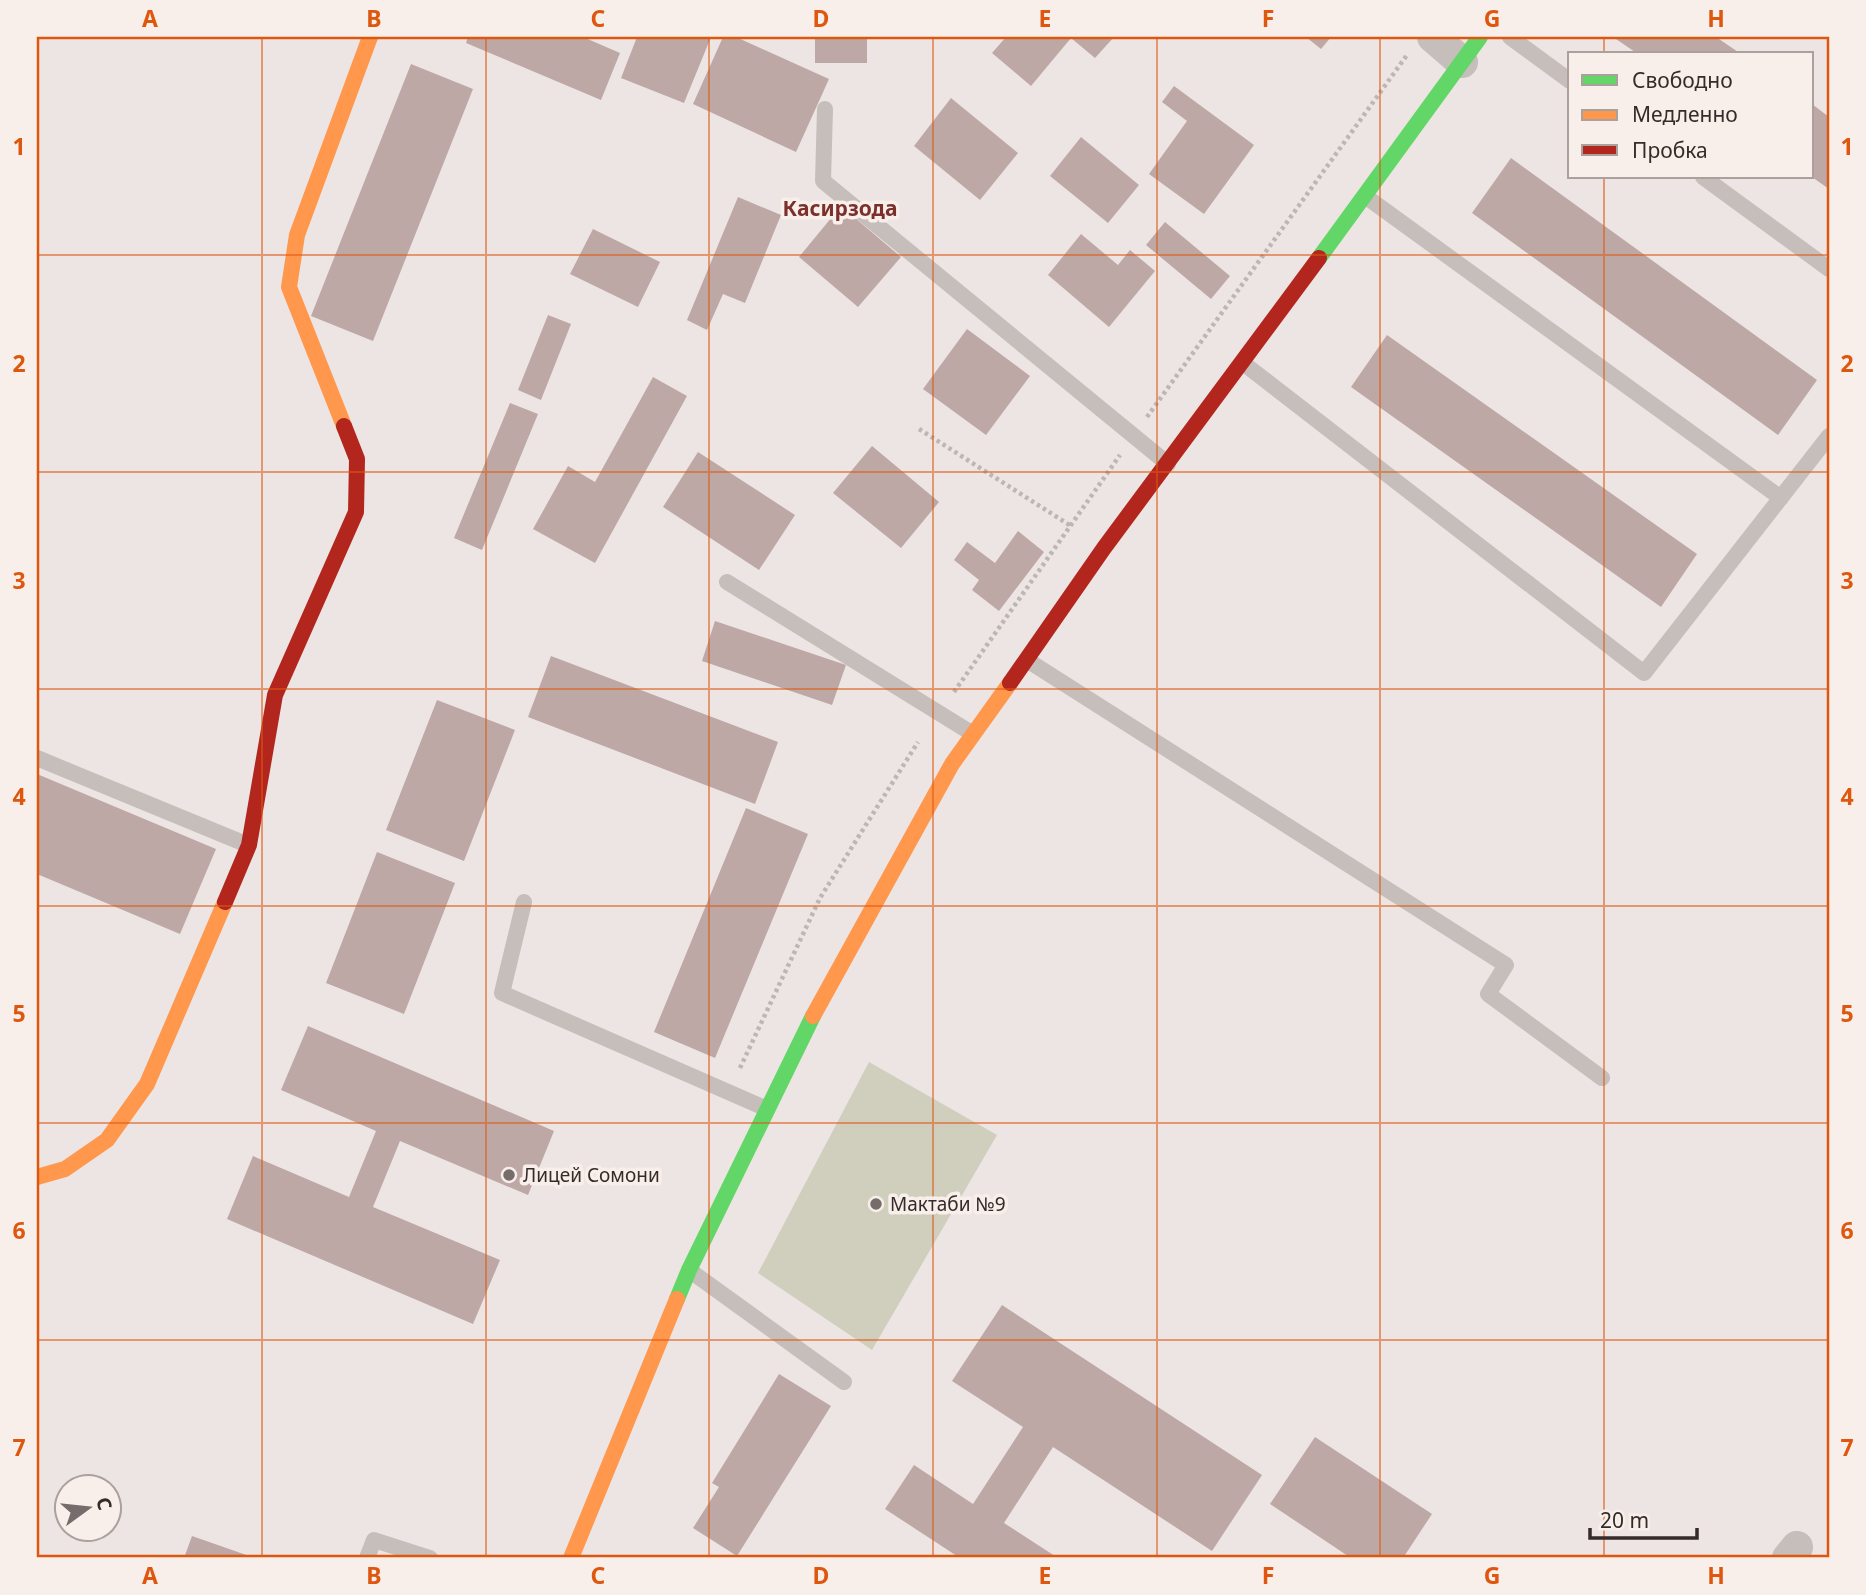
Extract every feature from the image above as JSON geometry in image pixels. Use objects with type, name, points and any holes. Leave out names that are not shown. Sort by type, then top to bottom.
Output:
[{"type":"street","points":[[37,1177],[65,1169],[107,1140],[147,1084],[249,845],[275,695],[356,512],[357,459],[289,287],[297,235],[370,37]]},
{"type":"street","points":[[1433,37],[1462,62]]},
{"type":"street","points":[[571,1558],[689,1270],[800,1040],[952,764],[1104,548],[1243,363],[1480,37]]},
{"type":"lane","points":[[1510,37],[1568,80]]},
{"type":"lane","points":[[825,109],[823,181],[1168,464]]},
{"type":"lane","points":[[1704,178],[1829,269]]},
{"type":"lane","points":[[1365,196],[1781,498]]},
{"type":"lane","points":[[1243,363],[1644,673],[1829,436]]},
{"type":"lane","points":[[727,582],[973,734]]},
{"type":"lane","points":[[1027,660],[1506,965],[1488,994],[1602,1078]]},
{"type":"lane","points":[[37,758],[249,845]]},
{"type":"lane","points":[[523,902],[502,993],[767,1109]]},
{"type":"lane","points":[[689,1270],[844,1382]]},
{"type":"lane","points":[[367,1558],[374,1541],[430,1558]]},
{"type":"path","points":[[919,429],[1104,548]]},
{"type":"shaded area","name":"Мактаби №9","points":[[869,1062],[997,1135],[872,1350],[758,1273]]},
{"type":"building","points":[[468,37],[583,37],[620,53],[601,100],[466,43]]},
{"type":"building","points":[[637,37],[711,37],[684,103],[621,78]]},
{"type":"building","points":[[723,37],[736,37],[829,79],[796,152],[693,104]]},
{"type":"building","points":[[815,37],[867,37],[867,63],[815,63]]},
{"type":"building","points":[[1006,37],[1114,37],[1095,58],[1071,38],[1031,86],[992,53]]},
{"type":"building","points":[[1306,37],[1331,37],[1321,49]]},
{"type":"building","points":[[1613,37],[1716,37],[1738,52],[1635,52]]},
{"type":"building","points":[[411,64],[473,89],[373,341],[311,316]]},
{"type":"building","points":[[1174,86],[1254,145],[1204,214],[1149,174],[1187,121],[1162,102]]},
{"type":"building","points":[[951,98],[1018,153],[980,200],[914,146]]},
{"type":"building","points":[[1814,106],[1829,117],[1829,189],[1813,178]]},
{"type":"building","points":[[1081,137],[1139,185],[1108,223],[1050,176]]},
{"type":"building","points":[[1511,158],[1817,380],[1778,435],[1472,213]]},
{"type":"building","points":[[738,197],[781,215],[745,303],[723,294],[707,330],[687,320]]},
{"type":"building","points":[[841,206],[901,257],[858,307],[799,257]]},
{"type":"building","points":[[1165,222],[1230,276],[1211,299],[1146,245]]},
{"type":"building","points":[[593,229],[660,262],[638,307],[570,274]]},
{"type":"building","points":[[1081,234],[1118,265],[1130,250],[1155,271],[1109,327],[1048,275]]},
{"type":"building","points":[[548,315],[571,324],[541,400],[518,390]]},
{"type":"building","points":[[967,329],[1030,376],[986,435],[923,389]]},
{"type":"building","points":[[1387,335],[1697,554],[1661,607],[1351,387]]},
{"type":"building","points":[[653,377],[687,396],[595,563],[533,529],[568,466],[595,482]]},
{"type":"building","points":[[510,403],[538,414],[482,550],[454,538]]},
{"type":"building","points":[[872,446],[939,502],[901,548],[833,493]]},
{"type":"building","points":[[698,452],[795,515],[759,570],[663,507]]},
{"type":"building","points":[[1018,531],[1044,552],[999,611],[972,590],[979,580],[954,560],[967,542],[995,563]]},
{"type":"building","points":[[715,621],[846,665],[832,705],[702,661]]},
{"type":"building","points":[[551,656],[778,742],[755,804],[528,717]]},
{"type":"building","points":[[437,700],[515,730],[464,861],[386,830]]},
{"type":"building","points":[[37,774],[216,849],[180,934],[37,874]]},
{"type":"building","points":[[746,808],[808,834],[715,1058],[654,1032]]},
{"type":"building","points":[[377,852],[455,883],[404,1014],[326,983]]},
{"type":"building","name":"Лицей Сомони","points":[[308,1026],[554,1131],[528,1195],[400,1141],[373,1207],[500,1260],[473,1324],[227,1219],[253,1156],[349,1197],[376,1131],[281,1090]]},
{"type":"building","points":[[1002,1305],[1262,1475],[1212,1551],[1053,1447],[1004,1523],[1058,1558],[960,1558],[885,1509],[914,1465],[973,1504],[1023,1427],[952,1381]]},
{"type":"building","points":[[779,1374],[831,1406],[737,1556],[693,1528],[719,1487],[712,1483]]},
{"type":"building","points":[[1315,1437],[1432,1514],[1403,1558],[1351,1558],[1270,1504]]},
{"type":"building","points":[[192,1536],[255,1558],[184,1558]]},
{"type":"traffic: fast","points":[[1319,258],[1480,37]]},
{"type":"traffic: fast","points":[[677,1299],[813,1016]]},
{"type":"traffic: slow","points":[[344,426],[289,287],[297,235],[370,37]]},
{"type":"traffic: slow","points":[[813,1016],[952,764],[1010,683]]},
{"type":"traffic: slow","points":[[37,1177],[65,1169],[107,1140],[147,1084],[225,902]]},
{"type":"traffic: slow","points":[[571,1558],[677,1299]]},
{"type":"traffic: jam","points":[[1010,683],[1104,548],[1319,258]]},
{"type":"traffic: jam","points":[[225,902],[249,845],[275,695],[356,512],[357,459],[344,426]]},
{"type":"place","name":"Лицей Сомони","points":[[509,1175]]},
{"type":"place","name":"Мактаби №9","points":[[876,1204]]},
{"type":"district","name":"Касирзода","points":[[840,208]]}]
